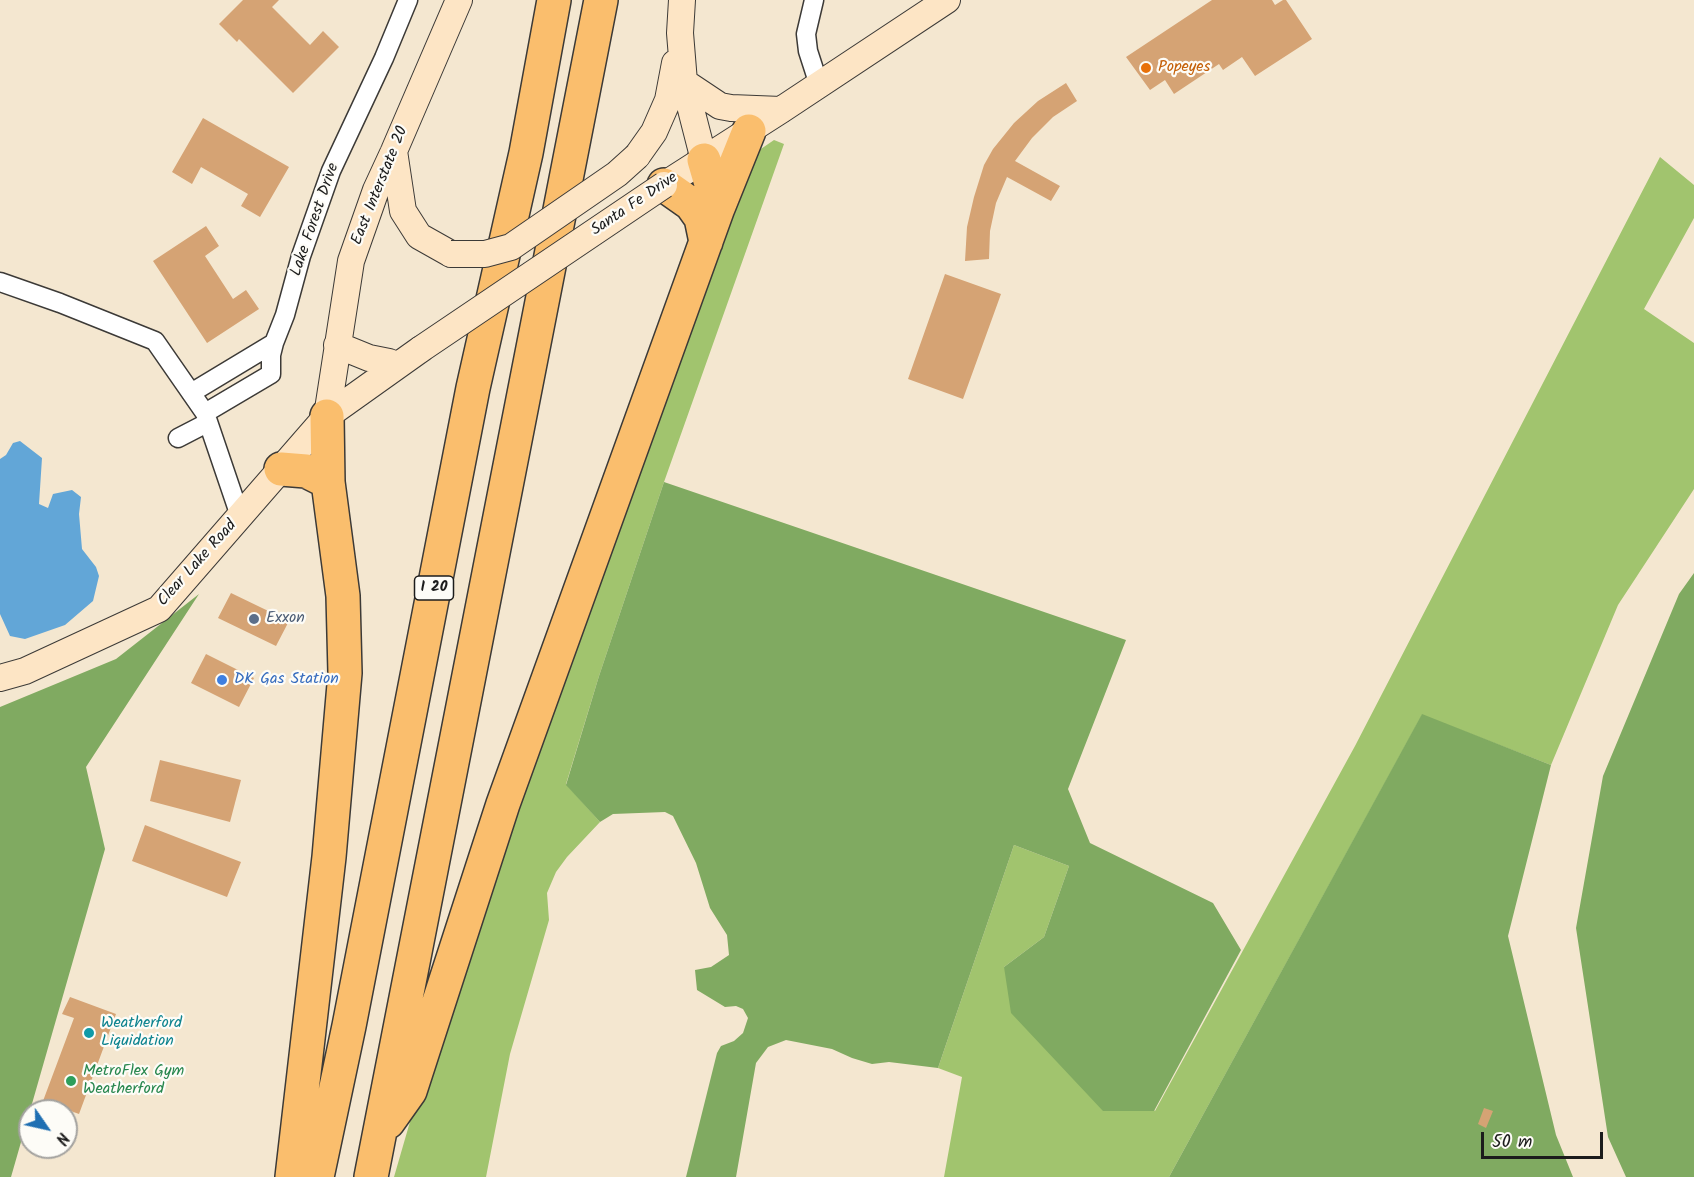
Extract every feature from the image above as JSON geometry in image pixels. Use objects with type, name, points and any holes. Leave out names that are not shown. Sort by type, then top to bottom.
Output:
[{"type":"highway","name":"I 20","points":[[317,1177],[349,1026],[473,388],[526,153],[554,0]]},
{"type":"highway","points":[[371,1177],[601,0]]},
{"type":"highway","points":[[379,1136],[410,1091],[504,804],[718,208],[749,131]]},
{"type":"highway","points":[[704,160],[718,208]]},
{"type":"highway","points":[[664,185],[691,204],[701,218],[706,242]]},
{"type":"highway","points":[[292,1177],[330,857],[345,673],[343,596],[328,482],[327,416]]},
{"type":"highway","points":[[281,469],[306,471],[328,482]]},
{"type":"main road","name":"East Interstate 20","points":[[327,416],[351,261],[376,190],[459,0]]},
{"type":"main road","points":[[394,151],[403,212],[419,236],[451,254],[485,255],[511,247],[616,174],[637,156],[654,132],[668,100],[680,33],[682,0]]},
{"type":"main road","name":"Santa Fe Drive","points":[[327,416],[397,365],[664,185],[947,0]]},
{"type":"main road","points":[[680,33],[684,82],[704,160]]},
{"type":"main road","points":[[684,82],[720,106],[781,110]]},
{"type":"main road","points":[[337,345],[369,358],[397,365]]},
{"type":"main road","name":"Clear Lake Road","points":[[0,678],[25,671],[159,609],[327,416]]},
{"type":"street","name":"Lake Forest Drive","points":[[206,418],[271,374],[274,344],[285,315],[301,256],[331,171],[384,58],[408,0]]},
{"type":"street","points":[[814,0],[806,33],[808,51],[819,85]]},
{"type":"street","points":[[0,282],[155,341],[206,418],[240,516]]},
{"type":"street","points":[[191,393],[274,344]]},
{"type":"street","points":[[178,438],[206,418]]},
{"type":"green space","points":[[774,140],[784,144],[664,482],[599,676],[566,784],[600,822],[567,857],[556,872],[547,893],[549,920],[510,1054],[486,1177],[394,1177],[416,1101],[522,789],[755,153]]},
{"type":"green space","points":[[1660,157],[1694,185],[1694,218],[1644,309],[1694,343],[1694,489],[1618,605],[1551,765],[1422,715],[1169,1177],[944,1177],[962,1077],[938,1068],[1014,845],[1069,866],[1044,937],[1004,967],[1155,1111],[1355,746]]},
{"type":"green space","points":[[664,482],[1126,640],[1068,789],[1090,843],[1213,903],[1241,950],[1154,1111],[1103,1111],[1011,1013],[1004,967],[1044,937],[1069,866],[1014,845],[938,1068],[889,1062],[872,1064],[832,1049],[786,1040],[768,1047],[756,1063],[736,1177],[686,1177],[717,1053],[721,1046],[734,1041],[743,1033],[748,1018],[743,1009],[736,1006],[725,1007],[697,990],[695,970],[711,967],[729,955],[727,935],[710,908],[696,863],[673,816],[665,812],[613,814],[600,822],[566,785],[599,676]]},
{"type":"green space","points":[[1694,573],[1694,1177],[1626,1177],[1608,1137],[1576,928],[1603,776],[1679,594]]},
{"type":"green space","points":[[199,594],[86,767],[105,849],[33,1099],[18,1099],[18,1153],[11,1177],[0,1177],[0,707],[116,659]]},
{"type":"green space","points":[[1422,714],[1551,765],[1508,936],[1556,1135],[1573,1177],[1169,1177]]},
{"type":"water","points":[[20,441],[42,458],[39,504],[48,508],[53,494],[72,490],[81,497],[79,514],[82,549],[96,567],[99,576],[93,601],[65,625],[25,639],[10,636],[0,614],[0,459],[6,455],[13,443]]},
{"type":"building","points":[[243,0],[279,0],[272,7],[310,45],[323,31],[339,47],[293,93],[239,39],[237,42],[219,24]]},
{"type":"building","points":[[1212,0],[1272,0],[1275,5],[1286,0],[1312,39],[1255,76],[1242,57],[1223,70],[1219,64],[1174,94],[1165,80],[1150,90],[1126,57]]},
{"type":"building","points":[[1066,83],[1077,101],[1053,117],[1032,138],[1015,161],[1060,186],[1051,201],[1007,177],[996,203],[990,231],[989,259],[965,261],[967,227],[974,197],[984,165],[993,149],[1014,123],[1038,101]]},
{"type":"building","points":[[203,118],[289,167],[260,217],[241,206],[248,194],[201,167],[192,184],[172,172]]},
{"type":"building","points":[[206,226],[219,246],[205,256],[233,299],[246,290],[259,309],[207,343],[153,261]]},
{"type":"building","points":[[945,274],[1001,294],[963,399],[908,379]]},
{"type":"building","name":"Exxon","points":[[231,593],[289,621],[276,646],[218,618]]},
{"type":"building","name":"DK Gas Station","points":[[206,654],[254,678],[239,707],[191,683]]},
{"type":"building","points":[[160,760],[241,780],[230,822],[150,801]]},
{"type":"building","points":[[145,825],[241,862],[227,897],[132,861]]},
{"type":"building","points":[[70,997],[116,1014],[79,1114],[78,1099],[44,1099],[74,1018],[62,1014]]},
{"type":"building","points":[[1484,1108],[1493,1111],[1486,1128],[1478,1124]]},
{"type":"place","name":"Popeyes","points":[[1146,68]]},
{"type":"place","name":"Exxon","points":[[254,619]]},
{"type":"place","name":"DK Gas Station","points":[[222,680]]},
{"type":"place","name":"Weatherford Liquidation","points":[[89,1033]]},
{"type":"place","name":"MetroFlex Gym Weatherford","points":[[71,1081]]}]
